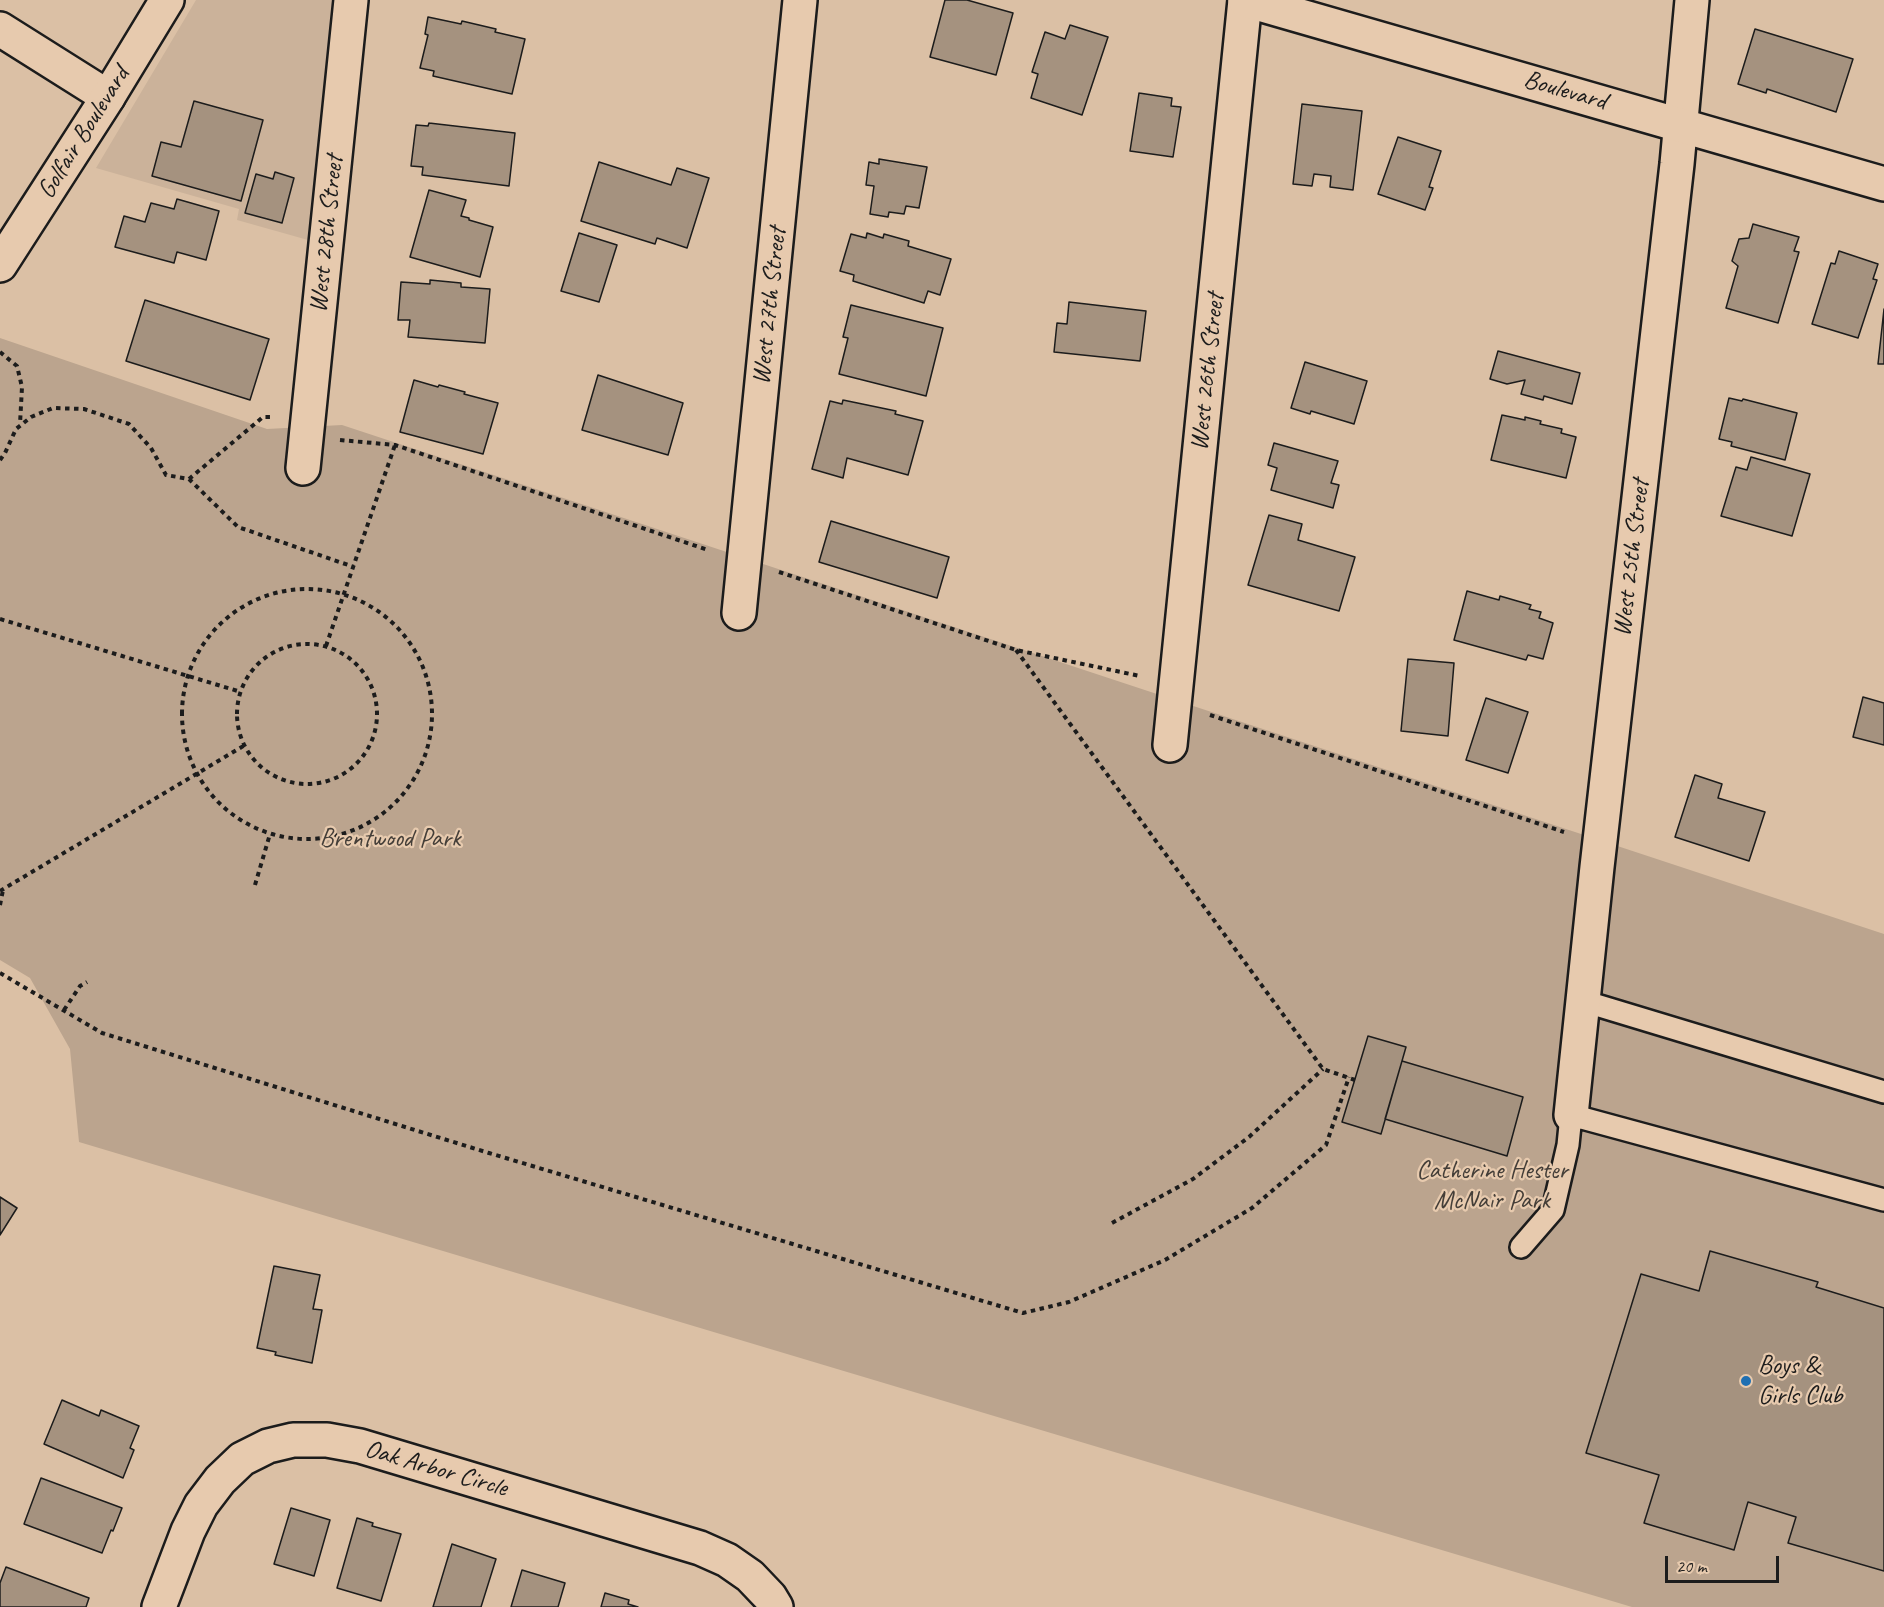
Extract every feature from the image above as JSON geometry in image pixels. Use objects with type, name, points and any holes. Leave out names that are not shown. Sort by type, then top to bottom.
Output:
[{"type":"street","name":"Golfair Boulevard","points":[[0,265],[108,97],[166,0]]},
{"type":"street","name":"West 28th Street","points":[[303,468],[351,0]]},
{"type":"street","name":"West 27th Street","points":[[739,613],[800,0]]},
{"type":"street","name":"Boulevard","points":[[1245,0],[1884,184]]},
{"type":"street","name":"West 26th Street","points":[[1170,745],[1245,0]]},
{"type":"street","name":"West 25th Street","points":[[1571,1115],[1681,125],[1692,0]]},
{"type":"street","points":[[0,29],[108,97]]},
{"type":"street","name":"Oak Arbor Circle","points":[[159,1607],[188,1531],[201,1505],[220,1480],[243,1459],[268,1446],[293,1440],[327,1440],[360,1446],[700,1548],[727,1560],[750,1576],[770,1597],[776,1607]]},
{"type":"lane","points":[[1583,1001],[1884,1092]]},
{"type":"lane","points":[[1521,1247],[1553,1210],[1568,1145],[1571,1115],[1884,1200]]},
{"type":"path","points":[[0,352],[17,366],[22,387],[20,425]]},
{"type":"path","points":[[0,460],[16,429],[31,417],[53,408],[84,409],[129,424],[151,448],[166,475],[189,479],[238,527],[354,567]]},
{"type":"path","points":[[189,479],[263,417],[280,419]]},
{"type":"path","points":[[332,439],[395,445],[712,551]]},
{"type":"path","points":[[326,646],[395,445]]},
{"type":"path","points":[[772,570],[1016,650],[1149,678]]},
{"type":"path","points":[[304,588],[330,590],[354,598],[377,610],[396,626],[412,646],[424,669],[430,694],[432,720],[428,746],[419,770],[407,790],[391,807],[372,821],[351,832],[329,838],[305,840],[282,838],[259,831],[239,820],[220,806],[195,774],[185,745],[182,722],[182,698],[188,675],[198,652],[213,631],[232,614],[254,600],[279,592],[304,588]]},
{"type":"path","points":[[0,619],[241,692]]},
{"type":"path","points":[[305,644],[326,646],[346,655],[354,662],[373,688],[377,709],[376,731],[367,752],[352,769],[332,780],[310,785],[288,782],[268,772],[251,757],[241,737],[237,714],[241,692],[250,673],[265,658],[284,648],[305,644]]},
{"type":"path","points":[[1016,650],[1323,1069],[1355,1080]]},
{"type":"path","points":[[1204,712],[1567,833]]},
{"type":"path","points":[[0,905],[2,890],[245,745]]},
{"type":"path","points":[[255,885],[270,834]]},
{"type":"path","points":[[0,973],[102,1033],[489,1153],[1023,1313],[1069,1302],[1165,1260],[1252,1208],[1326,1145],[1349,1077]]},
{"type":"path","points":[[64,1010],[80,986],[87,982]]},
{"type":"path","points":[[1112,1223],[1193,1179],[1249,1137],[1323,1069]]},
{"type":"shaded area","points":[[196,0],[333,0],[308,240],[237,220],[239,209],[96,168]]},
{"type":"green space","name":"Brentwood Park","points":[[0,338],[267,429],[342,425],[1884,934],[1884,1607],[1632,1607],[79,1142],[70,1049],[30,978],[0,960]]},
{"type":"building","points":[[945,0],[967,0],[1013,13],[996,75],[930,57]]},
{"type":"building","points":[[428,17],[461,24],[462,21],[525,39],[512,94],[433,76],[434,71],[420,68],[428,35],[425,34]]},
{"type":"building","points":[[1070,25],[1108,37],[1082,115],[1031,98],[1038,74],[1032,72],[1045,32],[1065,39]]},
{"type":"building","points":[[1755,29],[1853,59],[1836,112],[1767,89],[1766,93],[1738,84]]},
{"type":"building","points":[[1139,93],[1172,98],[1171,106],[1181,107],[1173,157],[1130,151]]},
{"type":"building","points":[[194,101],[263,120],[241,201],[152,176],[161,142],[181,147]]},
{"type":"building","points":[[1302,104],[1362,111],[1353,190],[1330,187],[1331,176],[1314,174],[1312,186],[1293,184]]},
{"type":"building","points":[[429,123],[515,133],[509,186],[422,175],[423,167],[411,166],[416,125],[428,126]]},
{"type":"building","points":[[1398,137],[1441,151],[1429,187],[1433,188],[1425,210],[1378,194]]},
{"type":"building","points":[[879,159],[927,167],[919,208],[906,206],[904,214],[889,212],[888,217],[870,214],[874,186],[866,185],[869,162],[879,164]]},
{"type":"building","points":[[599,162],[671,185],[677,168],[709,178],[687,248],[657,238],[655,244],[581,221]]},
{"type":"building","points":[[275,172],[294,178],[282,223],[245,213],[256,174],[273,179]]},
{"type":"building","points":[[429,190],[466,200],[461,216],[493,227],[480,277],[410,257]]},
{"type":"building","points":[[177,199],[219,211],[206,260],[177,252],[174,263],[115,247],[124,216],[145,222],[151,203],[174,209]]},
{"type":"building","points":[[1753,224],[1799,237],[1794,251],[1799,252],[1778,323],[1726,308],[1738,266],[1732,261],[1739,239],[1749,238]]},
{"type":"building","points":[[579,233],[617,245],[599,302],[561,291]]},
{"type":"building","points":[[867,233],[883,238],[884,234],[909,241],[908,246],[951,259],[940,295],[928,291],[924,303],[853,281],[854,275],[840,271],[851,234],[866,238]]},
{"type":"building","points":[[1839,251],[1878,264],[1873,279],[1877,280],[1858,338],[1812,324],[1831,263],[1835,264]]},
{"type":"building","points":[[430,280],[461,283],[461,287],[490,289],[485,343],[408,337],[410,320],[398,320],[401,282],[430,284]]},
{"type":"building","points":[[145,300],[269,339],[250,400],[126,361]]},
{"type":"building","points":[[1069,302],[1146,311],[1140,361],[1054,352],[1057,323],[1067,324]]},
{"type":"building","points":[[851,305],[943,328],[926,396],[839,374],[848,338],[843,337]]},
{"type":"building","points":[[1884,309],[1884,364],[1878,364]]},
{"type":"building","points":[[1498,351],[1580,373],[1572,404],[1544,396],[1543,400],[1521,394],[1525,380],[1507,384],[1490,379]]},
{"type":"building","points":[[1305,362],[1367,381],[1354,424],[1311,411],[1310,414],[1291,408]]},
{"type":"building","points":[[598,375],[683,403],[668,455],[582,430]]},
{"type":"building","points":[[414,380],[465,392],[464,394],[498,403],[483,454],[400,432]]},
{"type":"building","points":[[1729,398],[1742,401],[1743,399],[1797,413],[1785,460],[1731,446],[1732,442],[1719,439]]},
{"type":"building","points":[[843,400],[896,411],[895,414],[923,421],[908,475],[847,458],[843,478],[812,469],[830,401],[842,404]]},
{"type":"building","points":[[1502,415],[1541,421],[1540,424],[1562,429],[1561,433],[1576,437],[1566,478],[1491,460]]},
{"type":"building","points":[[1274,443],[1338,461],[1331,483],[1339,485],[1333,508],[1271,490],[1277,468],[1268,465]]},
{"type":"building","points":[[1751,457],[1810,474],[1792,536],[1721,516],[1736,467],[1747,470]]},
{"type":"building","points":[[1269,515],[1302,524],[1298,540],[1355,557],[1339,611],[1248,585]]},
{"type":"building","points":[[831,521],[949,557],[937,598],[819,562]]},
{"type":"building","points":[[1467,591],[1499,600],[1500,596],[1531,605],[1529,609],[1541,612],[1539,618],[1553,623],[1543,659],[1528,655],[1526,660],[1454,640]]},
{"type":"building","points":[[1408,659],[1454,663],[1448,736],[1401,731]]},
{"type":"building","points":[[1863,697],[1884,703],[1884,745],[1853,737]]},
{"type":"building","points":[[1486,698],[1528,712],[1508,773],[1466,760]]},
{"type":"building","points":[[1695,775],[1722,784],[1718,798],[1765,812],[1749,861],[1675,837]]},
{"type":"building","points":[[1368,1036],[1406,1047],[1381,1134],[1342,1122]]},
{"type":"building","points":[[1402,1061],[1523,1097],[1507,1156],[1385,1119]]},
{"type":"building","points":[[0,1197],[17,1208],[0,1235]]},
{"type":"building","name":"Boys & Girls Club","points":[[1710,1251],[1818,1282],[1816,1287],[1884,1308],[1884,1571],[1788,1543],[1796,1517],[1748,1502],[1734,1550],[1644,1523],[1659,1475],[1586,1453],[1641,1274],[1699,1291]]},
{"type":"building","points":[[274,1266],[320,1275],[313,1309],[322,1310],[312,1363],[275,1355],[276,1352],[257,1348]]},
{"type":"building","points":[[62,1400],[99,1416],[101,1410],[139,1426],[130,1448],[134,1450],[123,1478],[44,1444]]},
{"type":"building","points":[[41,1478],[122,1508],[102,1553],[24,1524]]},
{"type":"building","points":[[291,1508],[330,1520],[314,1576],[274,1564]]},
{"type":"building","points":[[357,1518],[373,1523],[372,1526],[401,1534],[381,1601],[337,1588]]},
{"type":"building","points":[[452,1544],[496,1559],[481,1607],[433,1607]]},
{"type":"building","points":[[6,1567],[89,1598],[86,1607],[0,1607],[0,1583]]},
{"type":"building","points":[[522,1570],[565,1583],[558,1607],[511,1607]]},
{"type":"building","points":[[605,1593],[629,1600],[628,1604],[638,1607],[601,1607]]},
{"type":"place","name":"Boys & Girls Club","points":[[1746,1381]]},
{"type":"park label","name":"Catherine Hester McNair Park","points":[[1492,1186]]}]
